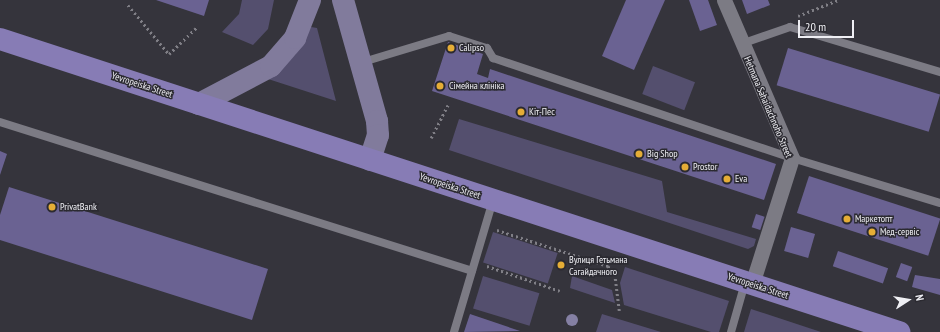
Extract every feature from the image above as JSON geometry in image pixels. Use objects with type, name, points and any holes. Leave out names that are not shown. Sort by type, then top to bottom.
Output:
[{"type":"main road","points":[[199,104],[240,85],[277,61],[295,38],[310,0]]},
{"type":"main road","points":[[343,0],[363,62],[377,121],[378,135],[370,160]]},
{"type":"main road","name":"Yevropeiska Street","points":[[0,39],[900,332]]},
{"type":"street","name":"Hetmana Sahaidachnoho Street","points":[[724,0],[741,44],[792,158],[749,283]]},
{"type":"lane","points":[[741,44],[790,27],[940,72]]},
{"type":"lane","points":[[363,62],[449,36],[487,48],[493,58],[792,158],[940,203]]},
{"type":"lane","points":[[0,122],[472,271]]},
{"type":"lane","points":[[454,332],[493,200]]},
{"type":"lane","points":[[731,332],[749,283]]},
{"type":"path","points":[[128,5],[169,54],[197,27]]},
{"type":"path","points":[[431,138],[448,105]]},
{"type":"path","points":[[486,227],[608,266],[614,274],[620,312]]},
{"type":"path","points":[[475,262],[560,291]]},
{"type":"shaded area","points":[[242,0],[274,0],[268,29],[253,45],[222,32],[239,14]]},
{"type":"shaded area","points":[[311,27],[317,28],[336,101],[265,78],[295,55]]},
{"type":"shaded area","points":[[653,66],[695,82],[684,110],[642,94]]},
{"type":"shaded area","points":[[459,119],[662,181],[667,212],[756,239],[754,246],[748,249],[449,150]]},
{"type":"shaded area","points":[[493,232],[558,253],[548,283],[483,262]]},
{"type":"shaded area","points":[[625,267],[729,301],[719,332],[711,332],[624,305],[620,283]]},
{"type":"shaded area","points":[[483,276],[539,293],[529,326],[473,309]]},
{"type":"shaded area","points":[[572,276],[612,290],[615,303],[570,288]]},
{"type":"shaded area","points":[[751,309],[821,332],[744,332]]},
{"type":"shaded area","points":[[602,314],[661,332],[596,332]]},
{"type":"building","points":[[156,0],[209,0],[204,16]]},
{"type":"building","points":[[626,0],[665,0],[634,70],[602,56]]},
{"type":"building","points":[[689,0],[708,0],[717,25],[700,31]]},
{"type":"building","points":[[742,0],[768,0],[770,5],[747,14]]},
{"type":"building","points":[[448,42],[483,54],[477,74],[488,78],[490,69],[776,164],[764,200],[432,91]]},
{"type":"building","points":[[788,48],[940,94],[929,132],[777,85]]},
{"type":"building","points":[[0,151],[7,154],[0,175]]},
{"type":"building","points":[[809,176],[940,219],[928,256],[797,213]]},
{"type":"building","points":[[9,187],[268,269],[252,320],[0,240],[0,215]]},
{"type":"building","points":[[756,214],[765,217],[760,230],[752,227]]},
{"type":"building","points":[[791,227],[815,234],[808,258],[784,251]]},
{"type":"building","points":[[838,251],[888,268],[883,283],[833,266]]},
{"type":"building","points":[[901,263],[912,267],[907,281],[896,277]]},
{"type":"building","points":[[915,275],[940,279],[940,295],[912,287]]},
{"type":"building","points":[[470,314],[520,331],[464,332]]},
{"type":"place","name":"Calipso","points":[[451,48]]},
{"type":"place","name":"Сімейна клініка","points":[[440,86]]},
{"type":"place","name":"Кіт-Пес","points":[[521,112]]},
{"type":"place","name":"Big Shop","points":[[639,154]]},
{"type":"place","name":"Prostor","points":[[685,167]]},
{"type":"place","name":"Eva","points":[[727,179]]},
{"type":"place","name":"PrivatBank","points":[[52,207]]},
{"type":"place","name":"Маркетопт","points":[[847,219]]},
{"type":"place","name":"Мед-сервіс","points":[[872,232]]},
{"type":"place","name":"Вулиця Гетьмана Сагайдачного","points":[[561,265]]}]
